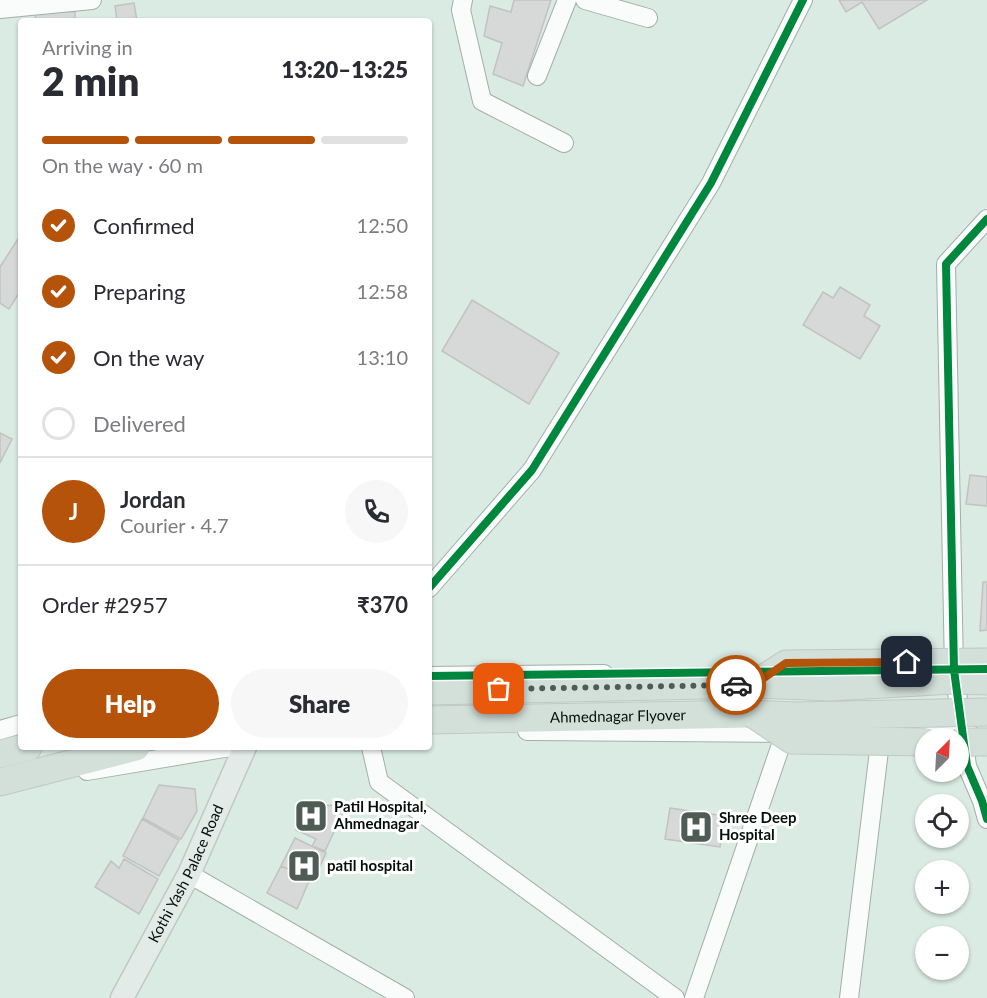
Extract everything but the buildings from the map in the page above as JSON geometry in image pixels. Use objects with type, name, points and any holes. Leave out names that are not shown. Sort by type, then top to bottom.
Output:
[{"type":"highway","points":[[755,684],[786,663],[987,662]]},
{"type":"highway","name":"Ahmednagar Flyover","points":[[432,691],[755,684],[830,687],[953,680],[987,681]]},
{"type":"highway","name":"Ahmednagar Flyover","points":[[432,720],[987,712]]},
{"type":"highway","points":[[753,714],[792,740],[915,742]]},
{"type":"highway","points":[[0,754],[18,750]]},
{"type":"highway","points":[[0,782],[124,750]]},
{"type":"main road","name":"Kothi Yash Palace Road","points":[[122,998],[189,874],[244,750]]},
{"type":"street","points":[[0,9],[92,0]]},
{"type":"street","points":[[463,0],[460,10],[482,101],[564,143]]},
{"type":"street","points":[[537,76],[567,0]]},
{"type":"street","points":[[585,0],[648,18]]},
{"type":"street","points":[[432,585],[532,470],[711,183],[803,0]]},
{"type":"street","points":[[967,728],[954,670],[946,264],[987,219]]},
{"type":"street","points":[[432,676],[987,669]]},
{"type":"street","points":[[0,730],[18,725]]},
{"type":"street","points":[[432,730],[915,736]]},
{"type":"street","points":[[694,998],[785,733]]},
{"type":"street","points":[[849,998],[881,734]]},
{"type":"street","points":[[969,739],[987,734]]},
{"type":"street","points":[[0,794],[72,774],[212,750]]},
{"type":"street","points":[[372,750],[379,782],[675,998]]},
{"type":"street","points":[[969,771],[985,808]]},
{"type":"street","points":[[189,874],[405,998]]},
{"type":"cycle path","points":[[432,585],[532,470],[711,183],[803,0]]},
{"type":"cycle path","points":[[987,219],[946,264],[954,670],[967,766],[987,819]]},
{"type":"cycle path","points":[[432,676],[987,669]]},
{"type":"way so far","points":[[499,689],[736,685]]},
{"type":"place","name":"Patil Hospital, Ahmednagar","points":[[311,816]]},
{"type":"place","name":"Shree Deep Hospital","points":[[696,827]]},
{"type":"place","name":"patil hospital","points":[[304,866]]},
{"type":"route","points":[[736,685],[755,684],[786,663],[907,662]]}]
